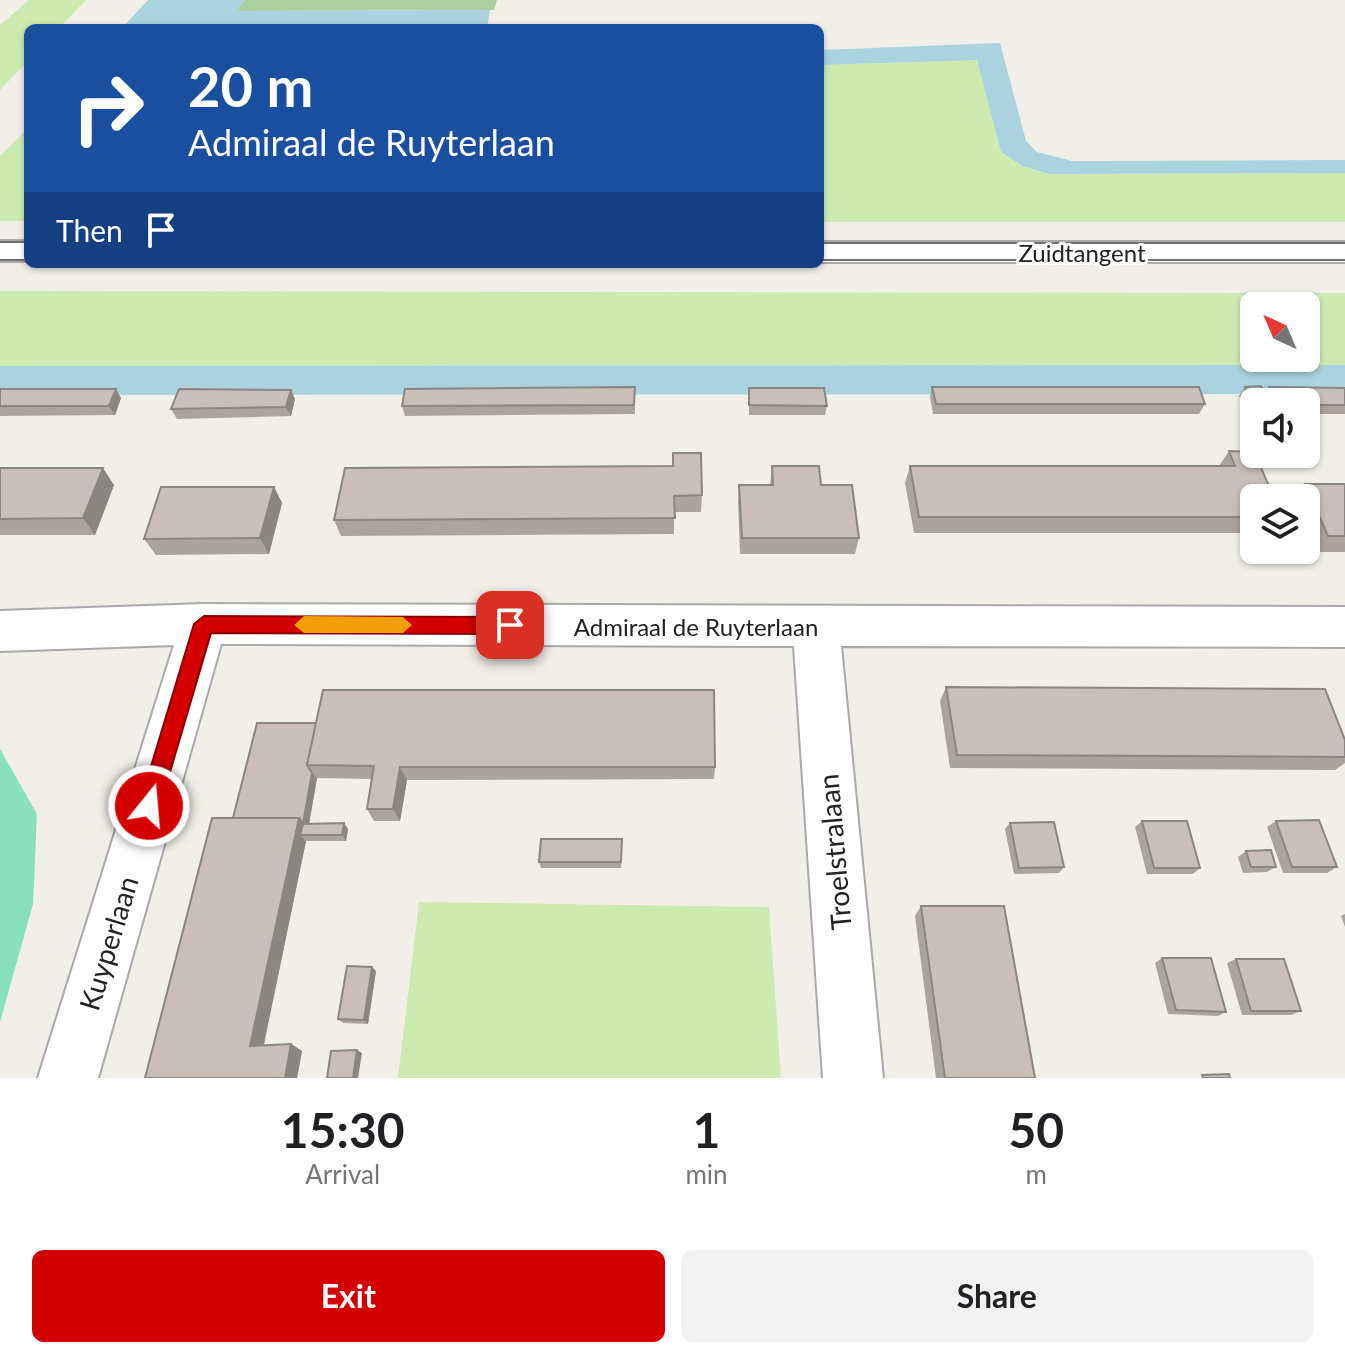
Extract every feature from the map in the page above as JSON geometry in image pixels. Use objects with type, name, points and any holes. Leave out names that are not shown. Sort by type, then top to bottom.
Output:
[{"type":"street","name":"Admiraal de Ruyterlaan","points":[[0,631],[204,624],[1345,627]]},
{"type":"street","name":"Kuyperlaan","points":[[68,1078],[204,624]]},
{"type":"street","name":"Troelstralaan","points":[[816,626],[853,1078]]},
{"type":"lane","points":[[0,251],[24,251]]},
{"type":"lane","name":"Zuidtangent","points":[[824,252],[1345,252]]},
{"type":"green space","points":[[29,0],[86,0],[63,24],[24,24],[24,65],[0,90],[0,25]]},
{"type":"green space","points":[[245,0],[497,0],[494,10],[236,11]]},
{"type":"green space","points":[[978,59],[1001,152],[1022,166],[1049,174],[1345,173],[1345,222],[824,222],[824,65]]},
{"type":"green space","points":[[24,132],[24,221],[0,221],[0,156]]},
{"type":"green space","points":[[0,291],[1240,293],[1240,365],[0,366]]},
{"type":"green space","points":[[1320,293],[1345,293],[1345,365],[1320,365]]},
{"type":"green space","points":[[0,749],[37,814],[33,904],[0,1022]]},
{"type":"green space","points":[[419,902],[769,907],[781,1078],[398,1078]]},
{"type":"water","points":[[148,0],[245,0],[237,11],[490,10],[488,24],[126,24]]},
{"type":"water","points":[[1000,43],[1026,141],[1037,152],[1072,161],[1345,160],[1345,173],[1049,174],[1022,166],[1001,152],[977,60],[824,65],[824,50]]},
{"type":"water","points":[[1240,365],[1240,372],[1320,372],[1320,365],[1345,365],[1345,394],[1320,394],[1320,388],[1240,388],[1240,394],[0,395],[0,366]]},
{"type":"building","points":[[635,387],[634,405],[402,406],[405,389]]},
{"type":"building","points":[[932,387],[1199,387],[1205,404],[936,404]]},
{"type":"building","points":[[1269,387],[1345,388],[1345,405],[1320,405],[1320,388]]},
{"type":"building","points":[[749,388],[824,388],[827,406],[749,405]]},
{"type":"building","points":[[0,389],[116,389],[109,406],[0,406]]},
{"type":"building","points":[[179,389],[291,390],[286,407],[171,409]]},
{"type":"building","points":[[1229,451],[1240,451],[1240,468],[1261,468],[1268,484],[1240,484],[1240,517],[919,517],[910,466],[1235,466]]},
{"type":"building","points":[[673,453],[701,453],[702,495],[674,496],[675,518],[334,520],[345,468],[673,466]]},
{"type":"building","points":[[772,466],[819,466],[821,485],[852,485],[859,538],[742,538],[739,485],[773,485]]},
{"type":"building","points":[[0,468],[103,468],[83,518],[0,519]]},
{"type":"building","points":[[1320,484],[1345,484],[1345,536],[1328,536],[1320,518]]},
{"type":"building","points":[[161,487],[274,487],[260,538],[144,539]]},
{"type":"building","points":[[946,687],[1325,689],[1345,740],[1345,757],[957,755]]},
{"type":"building","points":[[323,690],[714,690],[715,767],[400,767],[393,809],[367,809],[374,766],[307,765]]},
{"type":"building","points":[[257,723],[316,723],[307,765],[312,773],[303,824],[299,818],[233,818]]},
{"type":"building","points":[[212,818],[299,818],[250,1046],[291,1044],[285,1078],[145,1078]]},
{"type":"building","points":[[1319,820],[1337,867],[1292,867],[1276,821]]},
{"type":"building","points":[[1142,821],[1187,821],[1200,868],[1154,868]]},
{"type":"building","points":[[1054,822],[1064,867],[1019,868],[1010,823]]},
{"type":"building","points":[[344,823],[342,835],[300,835],[303,824]]},
{"type":"building","points":[[541,839],[622,839],[621,862],[539,862]]},
{"type":"building","points":[[1271,850],[1276,867],[1251,867],[1246,851]]},
{"type":"building","points":[[921,906],[1004,906],[1035,1078],[945,1078]]},
{"type":"building","points":[[1162,958],[1211,958],[1226,1012],[1176,1010]]},
{"type":"building","points":[[1236,959],[1284,959],[1301,1011],[1251,1011]]},
{"type":"building","points":[[347,966],[372,967],[364,1020],[338,1019]]},
{"type":"building","points":[[357,1050],[353,1078],[327,1078],[331,1051]]},
{"type":"building","points":[[1229,1074],[1230,1078],[1203,1078],[1202,1075]]},
{"type":"tram line","points":[[0,242],[24,242]]},
{"type":"tram line","points":[[824,243],[1345,243]]},
{"type":"tram line","points":[[0,260],[24,260]]},
{"type":"tram line","points":[[824,260],[1345,260]]},
{"type":"slow traffic","points":[[304,625],[403,625]]},
{"type":"route","points":[[149,806],[204,624],[510,625]]}]
